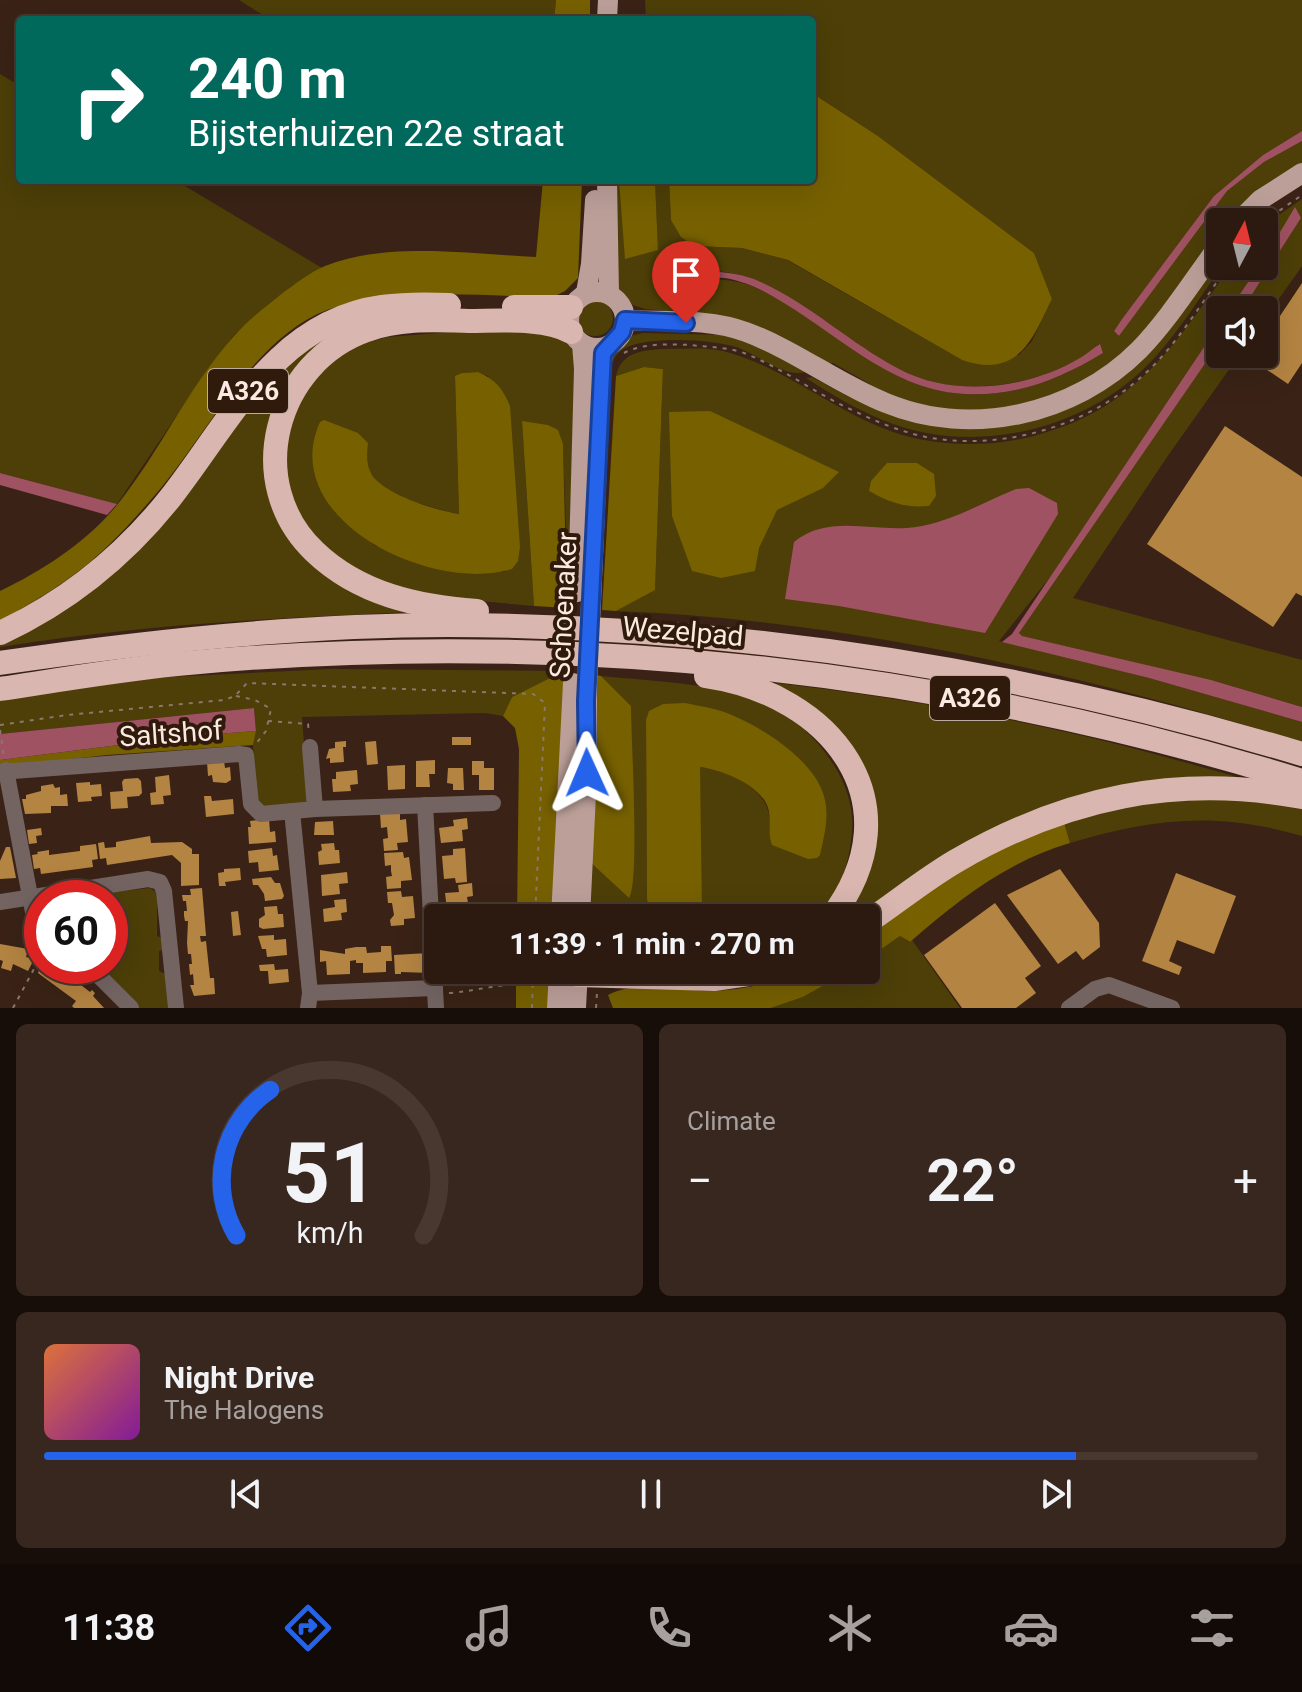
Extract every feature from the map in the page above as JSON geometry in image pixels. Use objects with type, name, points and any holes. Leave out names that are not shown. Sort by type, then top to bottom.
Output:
[{"type":"highway","name":"A326","points":[[0,633],[55,604],[90,580],[132,540],[170,498],[243,397],[274,362],[296,342],[320,328],[351,314],[380,307],[579,300]]},
{"type":"highway","name":"A326","points":[[534,627],[500,613],[406,601],[356,582],[334,568],[296,530],[284,508],[273,459],[275,437],[280,415],[301,376],[319,357],[343,340],[368,329],[432,320],[535,323],[561,326],[576,338]]},
{"type":"highway","name":"Wezelpad","points":[[0,663],[244,634],[444,625],[697,636],[890,658],[1091,697],[1302,754]]},
{"type":"highway","name":"Wezelpad","points":[[0,689],[175,665],[299,656],[450,650],[629,656],[832,676],[961,696],[1154,738],[1302,781]]},
{"type":"highway","name":"A326","points":[[629,656],[657,670],[711,676],[773,695],[801,710],[835,740],[859,780],[865,802],[866,833],[861,863],[854,882],[840,904]]},
{"type":"highway","points":[[880,913],[953,863],[1009,833],[1067,810],[1170,788],[1240,788],[1302,797]]},
{"type":"main road","points":[[1252,208],[1302,173]]},
{"type":"main road","points":[[579,300],[602,292],[618,301],[625,320],[622,332],[609,345],[600,348],[576,338],[568,319],[579,300],[591,264],[597,184]]},
{"type":"main road","points":[[607,184],[609,294]]},
{"type":"main road","points":[[625,320],[717,325],[745,331],[867,395],[921,415],[959,419],[1011,416],[1074,396],[1124,364],[1149,338],[1206,263]]},
{"type":"main road","name":"Schoenaker","points":[[576,338],[584,369],[584,601]]},
{"type":"main road","name":"Schoenaker","points":[[562,904],[601,370],[603,353],[609,345]]},
{"type":"main road","name":"Schoenaker","points":[[580,684],[587,773],[581,904]]},
{"type":"main road","points":[[557,1008],[565,984]]},
{"type":"main road","points":[[572,984],[576,1008]]},
{"type":"street","points":[[310,747],[315,809]]},
{"type":"street","name":"Saltshof","points":[[3,771],[246,755],[251,804],[261,814],[315,809],[493,803]]},
{"type":"street","points":[[3,771],[27,880]]},
{"type":"street","points":[[292,811],[309,1000],[436,997],[425,805]]},
{"type":"street","points":[[128,882],[148,879],[160,882],[164,891],[176,1008]]},
{"type":"street","points":[[0,902],[24,897]]},
{"type":"street","points":[[107,984],[131,1008]]},
{"type":"street","points":[[1069,1008],[1095,989],[1109,985],[1172,1008]]},
{"type":"path","points":[[1278,212],[1302,195]]},
{"type":"path","points":[[632,349],[682,344],[742,353],[894,429],[937,439],[983,440],[1023,436],[1093,411],[1122,392],[1155,364],[1218,280]]},
{"type":"path","points":[[0,725],[67,715],[224,700],[235,696],[247,683],[533,694],[545,703],[536,904]]},
{"type":"path","points":[[235,696],[255,700],[271,709],[266,731],[246,755]]},
{"type":"path","points":[[268,721],[308,724],[310,747]]},
{"type":"path","points":[[0,730],[3,771]]},
{"type":"path","points":[[13,1008],[26,984]]},
{"type":"path","points":[[436,997],[496,984],[533,985],[532,1008]]},
{"type":"shaded area","points":[[239,0],[556,0],[554,16],[265,16]]},
{"type":"shaded area","points":[[556,0],[590,0],[590,16],[554,16]]},
{"type":"shaded area","points":[[645,0],[1302,0],[1302,131],[1263,155],[1214,196],[1114,331],[1119,336],[1206,219],[1206,248],[1134,342],[1088,377],[1035,401],[977,411],[919,405],[873,389],[870,384],[833,363],[827,364],[723,316],[645,309],[633,305],[615,287],[611,184],[621,184],[658,250],[655,184],[669,184],[671,220],[694,246],[742,248],[787,260],[962,360],[1019,355],[1032,341],[1052,299],[1034,253],[878,136],[816,96],[816,16],[646,16]],"holes":[[[662,257],[694,268],[733,273],[756,280],[793,300],[896,368],[940,383],[964,386],[1012,383],[1058,369],[1099,344],[1103,353],[1078,368],[1025,388],[971,394],[943,391],[916,384],[889,371],[754,287],[681,274],[662,262]]]},
{"type":"shaded area","points":[[0,74],[16,84],[16,184],[182,184],[322,268],[293,285],[235,334],[117,504],[0,473]]},
{"type":"shaded area","points":[[816,96],[878,136],[1034,253],[1052,299],[1030,341],[1020,352],[1010,360],[981,365],[962,360],[788,260],[742,248],[695,246],[681,237],[671,220],[669,184],[816,184]]},
{"type":"shaded area","points":[[1302,131],[1302,141],[1264,162],[1227,191],[1214,208],[1206,208],[1206,219],[1119,336],[1114,331],[1122,319],[1214,196],[1263,155]]},
{"type":"shaded area","points":[[1302,141],[1302,163],[1253,194],[1240,208],[1214,208],[1227,191],[1264,162]]},
{"type":"shaded area","points":[[543,184],[582,184],[578,278],[565,291],[551,298],[438,294],[380,298],[327,310],[300,324],[253,366],[174,472],[116,538],[63,582],[0,621],[0,591],[63,554],[105,518],[132,485],[188,398],[239,330],[295,284],[325,266],[375,254],[430,251],[536,257]]},
{"type":"shaded area","points":[[619,184],[655,184],[658,250],[625,259]]},
{"type":"shaded area","points":[[1302,199],[1302,266],[1278,300],[1278,296],[1251,296],[1261,280],[1278,280],[1278,254],[1301,218],[1294,208],[1278,237],[1278,215]]},
{"type":"shaded area","points":[[1295,207],[1301,218],[1278,254],[1278,236]]},
{"type":"shaded area","points":[[661,256],[680,266],[754,279],[810,310],[899,369],[943,384],[990,386],[1014,383],[1060,369],[1100,344],[1103,353],[1047,381],[1008,392],[946,392],[896,375],[759,289],[725,278],[677,273],[664,264]]},
{"type":"shaded area","points":[[1206,270],[1206,280],[1213,280],[1191,312],[1157,355],[1131,380],[1102,401],[1070,417],[1035,428],[999,435],[963,437],[928,433],[870,415],[806,378],[812,377],[847,396],[904,417],[1078,403]]},
{"type":"shaded area","points":[[1221,280],[1249,280],[1239,296],[1209,296]]},
{"type":"shaded area","points":[[1249,280],[1261,280],[1251,296],[1239,296]]},
{"type":"shaded area","points":[[595,300],[608,305],[613,318],[608,331],[595,336],[582,331],[577,318],[582,305]]},
{"type":"shaded area","points":[[1206,301],[1206,344],[1050,577],[999,641],[1149,678],[1302,722],[1302,742],[1134,694],[963,654],[790,626],[703,616],[616,611],[655,589],[663,369],[644,367],[616,376],[622,362],[633,354],[663,349],[723,351],[770,369],[885,429],[927,441],[979,444],[1031,437],[1079,420],[1107,405],[1154,366]]},
{"type":"shaded area","points":[[347,322],[276,403],[285,526],[412,612],[154,628],[0,647],[0,639],[83,590],[273,367]]},
{"type":"shaded area","points":[[518,327],[568,341],[576,352],[568,586],[563,444],[522,421],[534,606],[415,592],[365,577],[336,559],[300,522],[280,468],[288,412],[327,362],[358,345],[387,337]],"holes":[[[478,372],[488,376],[505,572],[463,572],[376,546],[335,512],[368,443],[369,468],[379,482],[412,500],[459,514],[455,377],[462,373]]]},
{"type":"shaded area","points":[[643,333],[727,335],[756,344],[805,372],[779,368],[736,347],[680,340],[649,342],[625,348],[612,362],[609,373],[611,352],[630,336]]},
{"type":"shaded area","points":[[1206,344],[1206,362],[1019,633],[1211,680],[1302,707],[1302,722],[1149,678],[1002,642],[1012,634]]},
{"type":"shaded area","points":[[1206,362],[1206,368],[1230,368],[1073,598],[1302,660],[1302,707],[1221,683],[1021,636],[1019,633]]},
{"type":"shaded area","points":[[644,367],[663,369],[655,590],[616,611],[602,610],[616,376]]},
{"type":"shaded area","points":[[478,372],[498,385],[510,406],[520,547],[518,561],[512,569],[479,574],[442,570],[405,559],[370,542],[341,518],[320,490],[312,457],[320,422],[324,420],[358,433],[368,443],[369,467],[379,482],[412,500],[459,514],[455,376]]},
{"type":"shaded area","points":[[710,411],[839,472],[823,488],[777,510],[759,548],[755,571],[721,578],[692,571],[672,516],[669,412]]},
{"type":"shaded area","points":[[522,421],[548,425],[558,430],[563,444],[567,608],[534,606]]},
{"type":"shaded area","points":[[887,463],[917,463],[934,474],[936,496],[929,506],[898,504],[869,491],[871,481]]},
{"type":"shaded area","points":[[0,473],[117,504],[107,515],[0,485]]},
{"type":"shaded area","points":[[1029,488],[1057,503],[1058,514],[985,633],[785,599],[794,542],[808,533],[837,526],[916,527],[954,516],[1016,489]]},
{"type":"shaded area","points":[[330,669],[564,671],[512,697],[503,716],[485,713],[302,717],[308,797],[304,805],[266,808],[257,802],[254,708],[0,734],[0,698],[167,677]]},
{"type":"shaded area","points":[[564,671],[554,904],[517,904],[519,749],[515,728],[503,716],[512,697]]},
{"type":"shaded area","points":[[596,675],[601,676],[631,706],[634,866],[629,898],[590,862]]},
{"type":"shaded area","points":[[601,676],[700,686],[761,703],[789,718],[814,739],[835,767],[850,805],[851,842],[842,878],[828,904],[653,904],[700,767],[734,777],[754,789],[767,807],[770,819],[827,818],[646,720],[649,904],[588,904],[590,862],[628,897],[631,706]]},
{"type":"shaded area","points":[[758,681],[906,701],[1016,721],[1102,740],[1252,781],[1132,790],[880,911],[880,904],[844,904],[869,793]]},
{"type":"shaded area","points":[[685,703],[727,713],[771,736],[800,759],[820,786],[825,800],[820,855],[808,859],[772,845],[768,808],[758,792],[729,775],[700,767],[702,904],[649,904],[646,720],[649,711],[663,704]]},
{"type":"shaded area","points":[[254,708],[256,731],[190,736],[0,760],[0,734]]},
{"type":"shaded area","points":[[256,731],[253,745],[107,755],[0,767],[0,760],[190,736]]},
{"type":"shaded area","points":[[1214,796],[1302,806],[1302,836],[1242,823],[1185,821],[1129,828],[1070,843],[1064,822],[1158,801]]},
{"type":"shaded area","points":[[1064,822],[1070,843],[1005,871],[965,897],[910,942],[900,936],[880,950],[880,923],[964,866]]},
{"type":"shaded area","points":[[150,888],[157,893],[157,936],[162,938],[163,950],[159,951],[159,971],[165,974],[168,1008],[138,1008],[116,984],[128,984],[128,890]]},
{"type":"shaded area","points":[[900,936],[909,942],[912,940],[960,1008],[771,1008],[803,997],[826,984],[880,984],[880,950]]},
{"type":"shaded area","points":[[516,984],[550,984],[549,1008],[516,1008]]},
{"type":"shaded area","points":[[763,984],[826,984],[803,997],[771,1008],[613,1008],[608,995],[619,990],[644,987],[708,991]]},
{"type":"building","points":[[1302,283],[1302,363],[1288,384],[1264,368],[1278,368],[1278,319]]},
{"type":"building","points":[[1225,426],[1302,477],[1302,596],[1296,593],[1273,627],[1147,544]]},
{"type":"building","points":[[452,737],[471,737],[471,745],[452,745]]},
{"type":"building","points":[[346,741],[346,747],[343,747],[344,762],[330,763],[330,758],[326,759],[329,749],[335,748],[335,742]]},
{"type":"building","points":[[376,741],[378,764],[367,765],[365,742]]},
{"type":"building","points":[[435,760],[435,774],[429,774],[430,787],[416,787],[416,761]]},
{"type":"building","points":[[224,761],[225,768],[230,767],[231,780],[226,783],[213,782],[212,775],[208,776],[207,762]]},
{"type":"building","points":[[472,761],[484,761],[484,768],[494,768],[494,790],[479,790],[479,775],[472,775]]},
{"type":"building","points":[[405,765],[405,789],[388,790],[387,766]]},
{"type":"building","points":[[448,768],[463,768],[464,790],[453,790],[453,784],[447,783]]},
{"type":"building","points":[[357,770],[358,784],[350,785],[351,791],[333,792],[332,779],[336,779],[336,772]]},
{"type":"building","points":[[169,775],[171,795],[163,796],[164,804],[151,805],[150,793],[156,792],[155,777]]},
{"type":"building","points":[[138,778],[142,793],[127,797],[128,808],[111,809],[110,792],[123,791],[124,779]]},
{"type":"building","points":[[90,782],[90,785],[101,784],[102,796],[91,797],[92,801],[78,802],[76,783]]},
{"type":"building","points":[[53,784],[55,788],[60,787],[60,795],[67,794],[68,806],[51,806],[51,813],[25,814],[22,799],[41,791],[41,786]]},
{"type":"building","points":[[204,796],[211,796],[212,801],[233,799],[234,814],[206,817]]},
{"type":"building","points":[[400,812],[400,820],[406,819],[408,842],[397,843],[398,850],[384,851],[383,839],[388,838],[387,827],[381,828],[380,813]]},
{"type":"building","points":[[467,818],[468,829],[462,830],[463,841],[441,843],[439,828],[454,826],[453,820]]},
{"type":"building","points":[[269,819],[270,832],[275,831],[276,842],[249,844],[250,821]]},
{"type":"building","points":[[333,821],[334,835],[314,835],[315,822]]},
{"type":"building","points":[[41,828],[42,835],[36,836],[37,843],[29,844],[27,830]]},
{"type":"building","points":[[150,836],[151,843],[182,842],[192,849],[192,854],[199,854],[199,885],[181,886],[181,863],[172,855],[107,865],[106,858],[100,859],[98,843],[104,842],[105,848],[116,847],[116,842]]},
{"type":"building","points":[[334,843],[335,850],[339,850],[340,863],[319,865],[321,844]]},
{"type":"building","points":[[96,844],[98,859],[92,860],[93,867],[41,874],[40,868],[34,869],[32,855],[37,852],[49,850],[49,855],[80,851],[80,846]]},
{"type":"building","points":[[6,847],[10,847],[16,878],[0,879],[0,861]]},
{"type":"building","points":[[272,848],[273,856],[277,855],[279,870],[259,872],[258,862],[249,863],[248,851]]},
{"type":"building","points":[[465,848],[467,882],[456,883],[455,878],[444,879],[442,856],[453,855],[453,849]]},
{"type":"building","points":[[403,852],[404,858],[409,857],[412,880],[401,881],[401,888],[387,889],[386,877],[392,876],[391,865],[385,866],[384,853]]},
{"type":"building","points":[[240,868],[241,880],[219,886],[218,873],[224,872],[224,869]]},
{"type":"building","points":[[1060,869],[1099,923],[1100,947],[1083,960],[1076,951],[1058,964],[1007,895]]},
{"type":"building","points":[[347,872],[348,883],[339,884],[340,894],[322,896],[321,875]]},
{"type":"building","points":[[1176,873],[1236,896],[1214,954],[1177,940],[1169,961],[1182,967],[1179,975],[1142,961]]},
{"type":"building","points":[[271,877],[275,883],[280,883],[284,896],[265,901],[264,894],[258,885],[253,885],[252,879]]},
{"type":"building","points":[[472,883],[473,896],[467,897],[468,904],[446,904],[445,893],[459,892],[458,885]]},
{"type":"building","points":[[202,888],[206,936],[200,936],[201,942],[206,941],[215,994],[194,996],[190,985],[194,985],[193,974],[190,975],[191,954],[188,954],[188,921],[184,916],[186,901],[183,901],[182,895],[191,895],[190,889]]},
{"type":"building","points":[[401,891],[402,897],[413,896],[415,918],[404,919],[404,925],[391,926],[390,920],[394,915],[387,892]]},
{"type":"building","points":[[346,899],[347,912],[341,913],[342,920],[324,922],[323,909],[335,907],[334,900]]},
{"type":"building","points":[[995,903],[1041,966],[1025,978],[1036,993],[1016,1008],[962,1008],[924,955]]},
{"type":"building","points":[[277,906],[278,914],[283,914],[284,927],[259,927],[259,919],[265,915],[264,907]]},
{"type":"building","points":[[238,911],[241,935],[233,936],[231,912]]},
{"type":"building","points":[[274,935],[274,940],[286,939],[287,955],[267,957],[258,936]]},
{"type":"building","points":[[0,944],[24,948],[24,969],[13,964],[11,971],[1,968],[3,961],[0,960]]},
{"type":"building","points":[[381,946],[391,946],[392,961],[386,961],[386,972],[363,973],[363,963],[356,963],[356,960],[350,961],[350,974],[327,975],[326,961],[320,962],[320,950],[345,954],[345,949],[366,947],[367,953],[381,952]]},
{"type":"building","points":[[424,953],[424,973],[395,974],[394,955]]},
{"type":"building","points":[[274,964],[275,970],[288,969],[289,982],[269,984],[268,971],[260,971],[259,965]]},
{"type":"building","points":[[53,984],[80,984],[90,992],[92,990],[95,993],[93,996],[104,1008],[74,1008],[72,1006],[76,1001]]},
{"type":"route","points":[[587,773],[586,701],[603,353],[622,332],[625,320],[686,323]]}]
